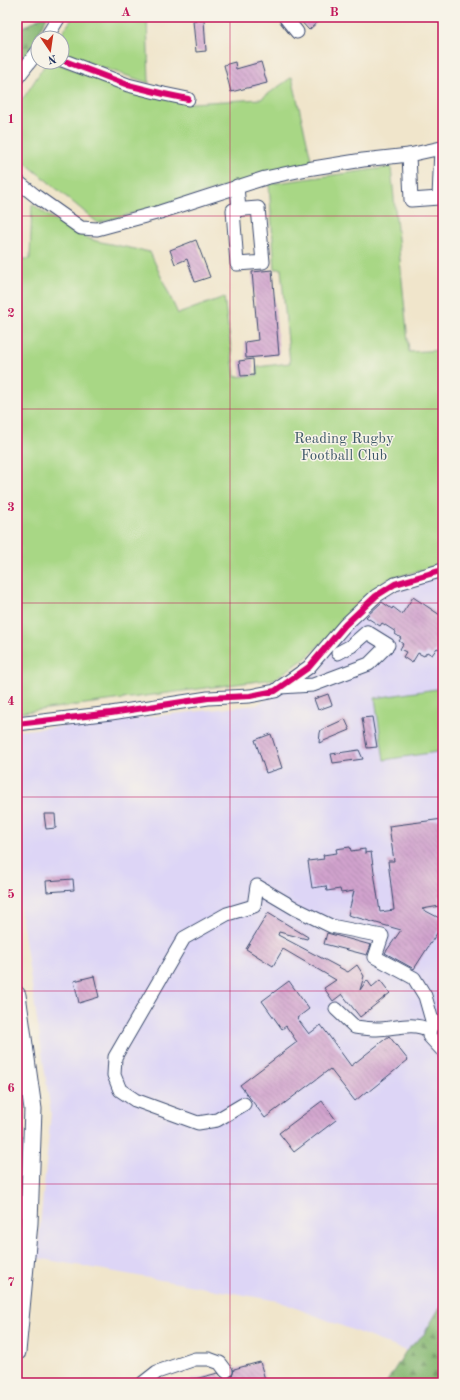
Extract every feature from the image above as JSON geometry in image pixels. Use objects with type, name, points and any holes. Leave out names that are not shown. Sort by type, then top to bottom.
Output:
[{"type":"main road","points":[[17,995],[33,1109],[29,1223],[17,1352]]},
{"type":"street","points":[[51,30],[60,17]]},
{"type":"street","points":[[285,17],[297,32]]},
{"type":"street","points":[[17,78],[30,61]]},
{"type":"street","points":[[70,63],[128,85],[188,99]]},
{"type":"street","points":[[17,180],[37,197],[81,228],[97,230],[160,212],[265,178],[307,169],[363,160],[409,155]]},
{"type":"street","points":[[237,186],[239,210]]},
{"type":"street","points":[[17,724],[111,713],[208,698],[250,696],[275,691],[309,667],[345,625],[376,596],[395,584],[443,570]]},
{"type":"street","points":[[279,688],[313,685],[369,664],[388,645],[366,632],[351,646],[338,653]]},
{"type":"street","points":[[244,1104],[217,1120],[198,1123],[135,1100],[120,1090],[114,1075],[115,1057],[184,938],[227,914],[254,906],[257,886],[296,909],[331,926],[382,936],[376,957],[414,978],[425,996],[435,1027]]},
{"type":"street","points":[[336,1009],[355,1027],[377,1029],[403,1025],[435,1027]]},
{"type":"street","points":[[435,1027],[429,1036],[443,1051]]},
{"type":"street","points":[[143,1383],[156,1372],[195,1359],[209,1359],[220,1363],[226,1371]]},
{"type":"shaded area","points":[[443,573],[443,1302],[424,1334],[406,1351],[278,1301],[37,1258],[51,1113],[17,887],[17,731],[257,705],[286,687],[378,597]]},
{"type":"green space","points":[[42,17],[47,17],[40,30],[30,30],[30,55],[23,72],[17,78],[17,30]]},
{"type":"green space","points":[[73,17],[147,17],[149,83],[70,57],[70,30],[64,30]]},
{"type":"green space","points":[[70,68],[91,77],[191,103],[261,99],[292,77],[312,163],[98,223],[17,156],[17,103],[25,96],[42,70],[70,70]]},
{"type":"green space","name":"Reading Rugby Football Club","points":[[391,167],[409,352],[443,350],[443,564],[386,580],[306,658],[274,679],[17,713],[17,259],[30,259],[32,204],[70,231],[96,241],[150,252],[178,314],[224,297],[235,377],[258,375],[257,367],[290,363],[281,269],[275,269],[269,184]]},
{"type":"green space","points":[[443,688],[443,751],[384,760],[375,698]]},
{"type":"green space","points":[[443,1302],[443,1383],[386,1383],[406,1351],[424,1334]]},
{"type":"building","points":[[297,17],[323,17],[309,30]]},
{"type":"building","points":[[204,20],[206,51],[196,52],[193,21]]},
{"type":"building","points":[[235,62],[236,69],[261,62],[267,83],[231,92],[224,65]]},
{"type":"building","points":[[196,240],[210,277],[195,282],[187,259],[175,264],[170,250]]},
{"type":"building","points":[[272,270],[279,355],[246,358],[245,342],[258,340],[252,272]]},
{"type":"building","points":[[253,359],[254,375],[241,376],[239,361]]},
{"type":"building","points":[[413,597],[443,617],[443,644],[439,649],[437,648],[432,655],[427,652],[424,656],[418,653],[412,663],[403,657],[406,652],[400,649],[403,644],[399,641],[401,638],[395,634],[396,632],[382,623],[380,626],[366,617],[382,602],[392,609],[393,607],[402,614]]},
{"type":"building","points":[[328,694],[332,705],[318,710],[314,699]]},
{"type":"building","points":[[372,717],[377,747],[367,748],[362,718]]},
{"type":"building","points":[[345,719],[350,730],[319,743],[321,730]]},
{"type":"building","points":[[271,734],[282,768],[266,773],[255,740]]},
{"type":"building","points":[[359,750],[363,759],[333,763],[331,754]]},
{"type":"building","points":[[44,814],[55,814],[56,828],[46,829]]},
{"type":"building","points":[[443,819],[443,896],[439,896],[440,906],[422,909],[443,920],[443,932],[439,930],[414,969],[385,953],[401,930],[348,915],[354,891],[341,893],[340,889],[327,891],[326,886],[312,888],[308,861],[324,859],[323,855],[337,853],[336,849],[350,847],[351,851],[365,849],[365,853],[371,852],[380,912],[394,910],[388,861],[394,861],[389,826]]},
{"type":"building","points":[[73,879],[74,890],[47,892],[46,881]]},
{"type":"building","points":[[268,913],[308,937],[307,939],[279,932],[278,935],[348,972],[357,965],[364,976],[360,990],[367,980],[372,987],[380,980],[390,993],[360,1017],[342,994],[333,1001],[324,988],[336,980],[283,949],[273,966],[246,949]]},
{"type":"building","points":[[327,933],[371,945],[367,955],[324,944]]},
{"type":"building","points":[[94,976],[99,997],[79,1003],[74,981]]},
{"type":"building","points":[[289,981],[309,1009],[297,1018],[309,1034],[321,1025],[351,1066],[389,1036],[408,1060],[355,1101],[330,1069],[265,1118],[240,1085],[297,1042],[286,1026],[282,1029],[262,1001]]},
{"type":"building","points":[[322,1101],[336,1120],[294,1152],[279,1133]]},
{"type":"building","points":[[260,1362],[266,1383],[191,1383],[191,1380],[218,1373],[223,1378],[227,1379],[233,1374],[234,1369]]},
{"type":"cycle path","points":[[70,63],[128,85],[188,99]]},
{"type":"cycle path","points":[[17,724],[111,713],[208,698],[250,696],[275,691],[309,667],[345,625],[376,596],[395,584],[443,570]]}]
